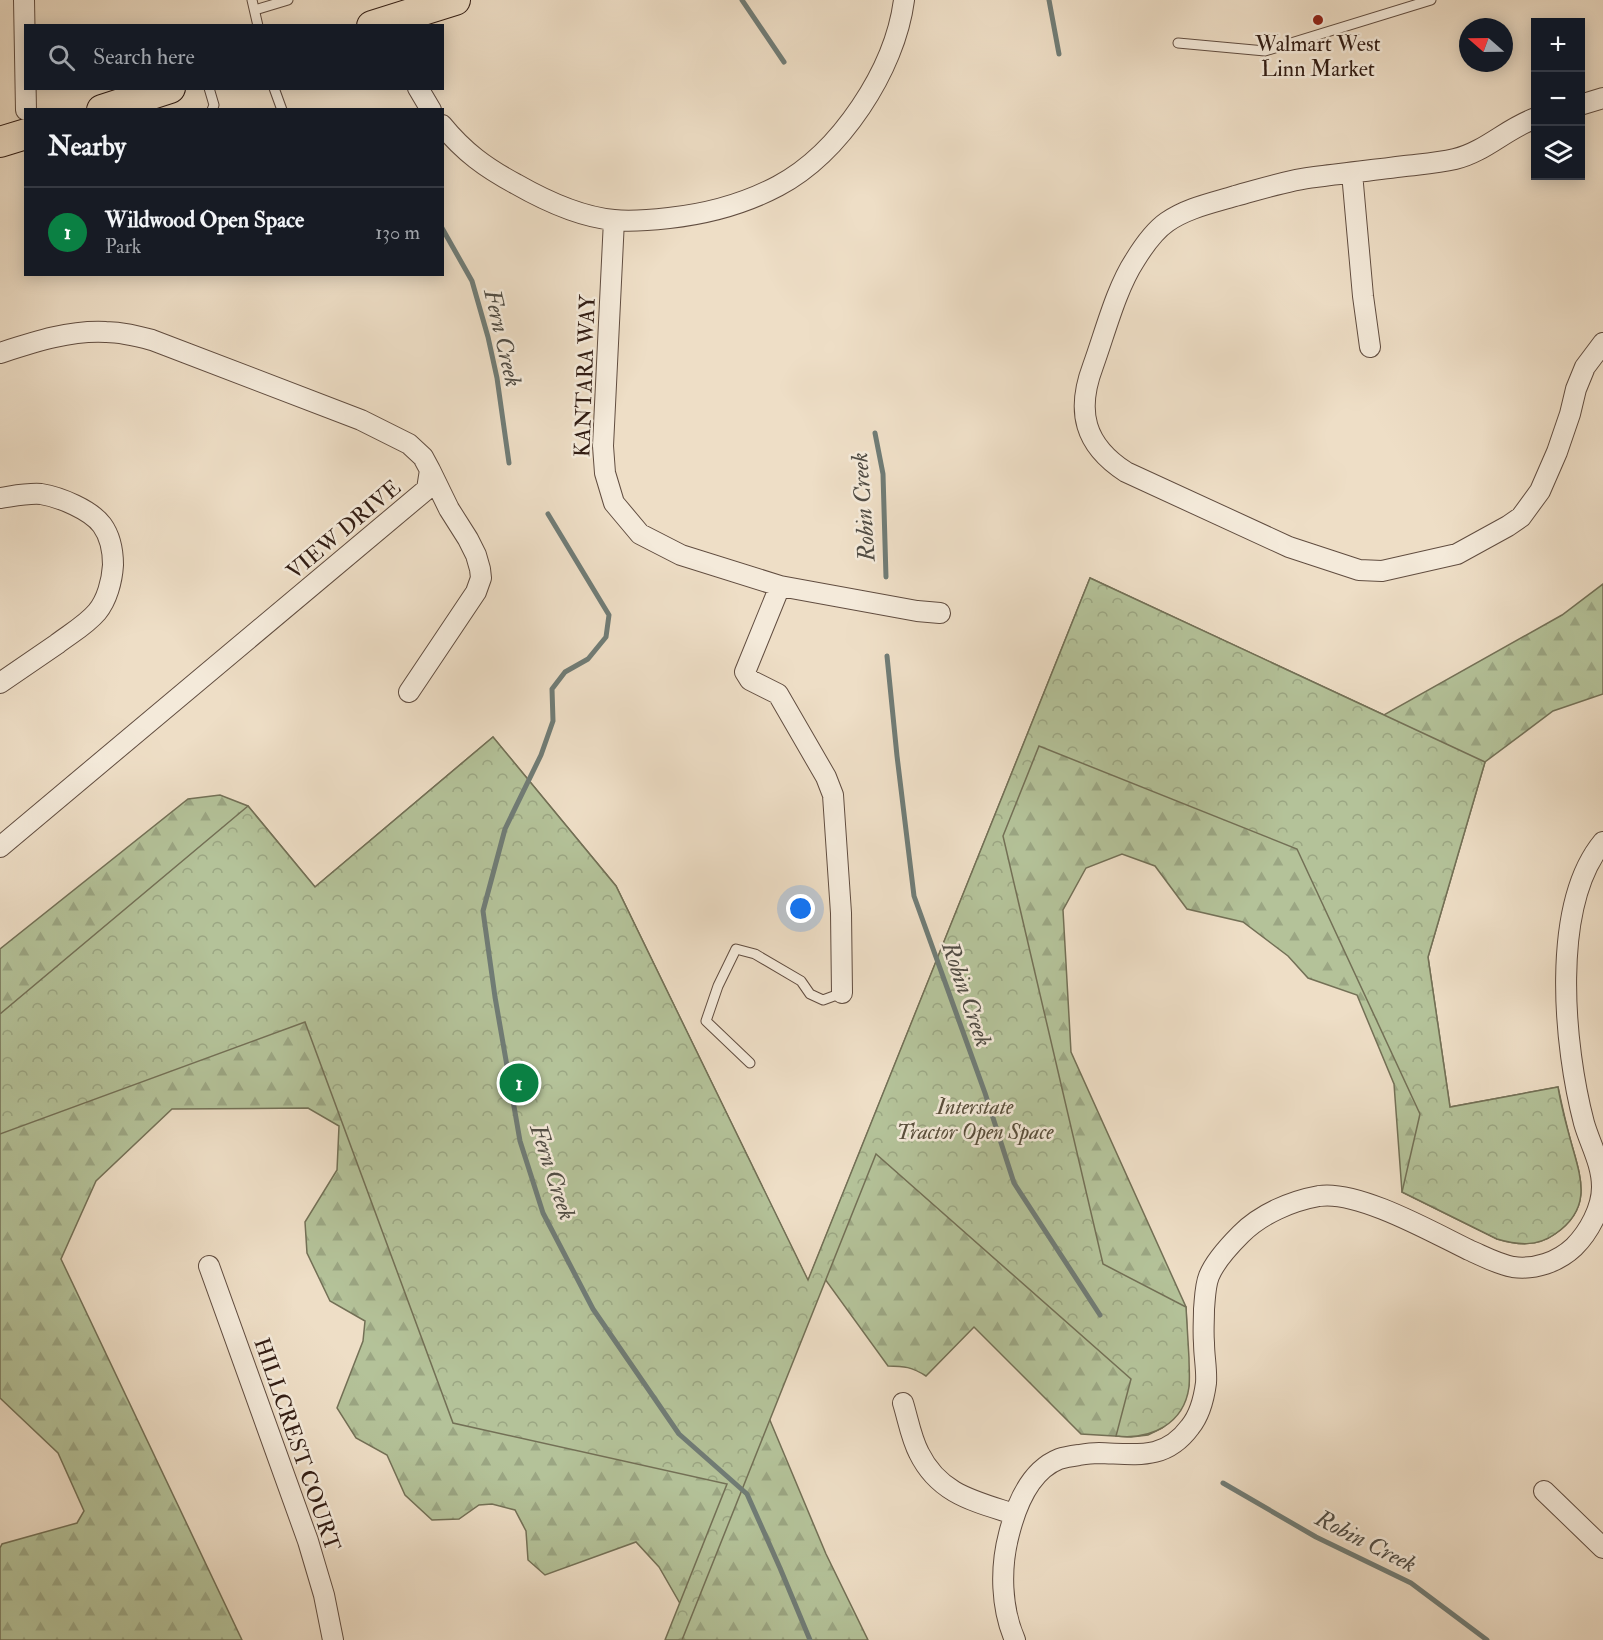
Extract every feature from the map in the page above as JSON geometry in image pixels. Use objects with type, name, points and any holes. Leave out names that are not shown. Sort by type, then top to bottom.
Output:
[{"type":"main road","points":[[378,24],[454,0]]},
{"type":"main road","points":[[122,102],[163,90]]},
{"type":"main road","points":[[0,142],[24,135]]},
{"type":"street","points":[[24,0],[24,24]]},
{"type":"street","points":[[444,126],[473,157],[494,172],[538,196],[588,215],[614,220],[650,220],[680,217],[719,208],[748,199],[787,181],[826,150],[846,129],[881,74],[894,42],[904,0]]},
{"type":"street","points":[[26,90],[26,108]]},
{"type":"street","points":[[419,90],[430,108]]},
{"type":"street","points":[[1585,104],[1603,98]]},
{"type":"street","points":[[1531,120],[1458,159],[1302,179],[1197,207],[1164,224],[1144,247],[1125,279],[1087,382],[1084,395],[1086,421],[1099,449],[1126,472],[1289,547],[1359,570],[1382,571],[1456,554],[1521,517],[1540,491],[1549,472],[1570,414],[1576,389],[1585,368],[1603,343]]},
{"type":"street","points":[[1352,173],[1370,347]]},
{"type":"street","name":"KANTARA WAY","points":[[614,220],[603,446],[605,473],[615,503],[640,534],[681,555],[780,586],[917,611],[940,613]]},
{"type":"street","points":[[0,353],[44,339],[75,333],[128,334],[152,340],[361,420],[409,444],[423,457],[449,509],[468,538],[480,569],[481,578],[476,592],[409,692]]},
{"type":"street","name":"VIEW DRIVE","points":[[0,848],[427,489],[430,470]]},
{"type":"street","points":[[0,498],[43,494],[85,511],[102,525],[110,542],[113,572],[107,594],[97,612],[79,628],[0,683]]},
{"type":"street","points":[[780,586],[745,672],[750,680],[778,694],[826,777],[833,795],[841,913],[842,993]]},
{"type":"street","points":[[1015,1640],[1005,1608],[1005,1548],[1022,1496],[1032,1480],[1045,1467],[1060,1458],[1096,1453],[1140,1455],[1172,1446],[1184,1436],[1194,1423],[1206,1382],[1204,1319],[1209,1276],[1228,1247],[1254,1221],[1303,1199],[1323,1195],[1339,1196],[1360,1201],[1392,1214],[1489,1260],[1512,1267],[1536,1267],[1556,1260],[1574,1248],[1590,1227],[1599,1204],[1602,1188],[1599,1167],[1584,1124],[1571,1058],[1566,978],[1575,902],[1595,852],[1603,842]]},
{"type":"street","name":"HILLCREST COURT","points":[[209,1266],[308,1541],[324,1595],[333,1640]]},
{"type":"street","points":[[903,1403],[917,1451],[939,1482],[957,1494],[1014,1515]]},
{"type":"street","points":[[1544,1491],[1603,1548]]},
{"type":"lane","points":[[252,0],[258,24]]},
{"type":"lane","points":[[255,10],[285,0]]},
{"type":"lane","points":[[1178,43],[1265,51],[1431,0]]},
{"type":"lane","points":[[210,90],[213,108]]},
{"type":"lane","points":[[275,90],[281,108]]},
{"type":"lane","points":[[750,1063],[706,1021],[718,986],[736,950],[756,954],[801,981],[810,994],[823,1000],[842,993]]},
{"type":"green space","name":"Interstate Tractor Open Space","points":[[1090,578],[1384,715],[1562,615],[1603,584],[1603,694],[1553,711],[1485,762],[1428,957],[1450,1107],[1558,1087],[1578,1168],[1581,1192],[1575,1214],[1567,1224],[1555,1234],[1541,1241],[1527,1244],[1512,1243],[1497,1239],[1402,1192],[1394,1084],[1357,995],[1308,978],[1288,956],[1243,922],[1187,909],[1155,866],[1122,854],[1086,868],[1063,910],[1071,1052],[1186,1307],[1189,1385],[1182,1407],[1175,1417],[1162,1428],[1148,1435],[1131,1437],[1081,1434],[974,1327],[926,1376],[908,1368],[888,1366],[825,1279],[781,1353],[769,1418],[826,1554],[868,1640],[667,1640],[682,1607],[659,1567],[636,1542],[545,1575],[528,1560],[526,1531],[515,1510],[492,1504],[479,1505],[459,1519],[432,1520],[405,1495],[387,1455],[356,1438],[337,1408],[363,1341],[365,1321],[330,1301],[307,1253],[305,1222],[337,1170],[339,1126],[308,1108],[172,1109],[96,1181],[61,1259],[242,1640],[0,1640],[0,1548],[2,1544],[77,1523],[84,1511],[58,1453],[0,1398],[0,949],[188,799],[220,795],[248,806],[315,887],[493,737],[616,886],[808,1281]]},
{"type":"green space","name":"Interstate Tractor Open Space","points":[[1090,578],[1485,762],[1428,957],[1450,1107],[1558,1087],[1578,1168],[1581,1192],[1575,1214],[1555,1234],[1541,1241],[1527,1244],[1497,1239],[1402,1192],[1420,1114],[1297,849],[1039,746],[1003,836],[1103,1264],[1186,1307],[1189,1387],[1186,1400],[1173,1420],[1164,1427],[1141,1435],[1116,1436],[1131,1379],[876,1154],[682,1640],[665,1640],[727,1484],[453,1423],[305,1022],[0,1134],[0,1014],[248,806],[315,887],[493,737],[616,886],[808,1280]]},
{"type":"waterway","name":"Robin Creek","points":[[742,0],[784,62]]},
{"type":"waterway","points":[[1049,0],[1059,54]]},
{"type":"waterway","name":"Fern Creek","points":[[444,232],[472,281],[488,337],[497,378],[509,463]]},
{"type":"waterway","name":"Robin Creek","points":[[875,433],[883,474],[886,577]]},
{"type":"waterway","name":"Fern Creek","points":[[548,514],[609,615],[606,637],[588,659],[565,672],[552,689],[553,721],[541,755],[505,829],[483,911],[495,997],[520,1141],[543,1213],[593,1309],[679,1434],[747,1494],[810,1640]]},
{"type":"waterway","name":"Robin Creek","points":[[887,656],[914,896],[985,1093],[1014,1183],[1100,1315]]},
{"type":"waterway","name":"Robin Creek","points":[[1223,1483],[1316,1537],[1411,1583],[1487,1640]]},
{"type":"place","name":"Walmart West Linn Market","points":[[1318,20]]},
{"type":"place","name":"Wildwood Open Space","points":[[519,1083]]}]
